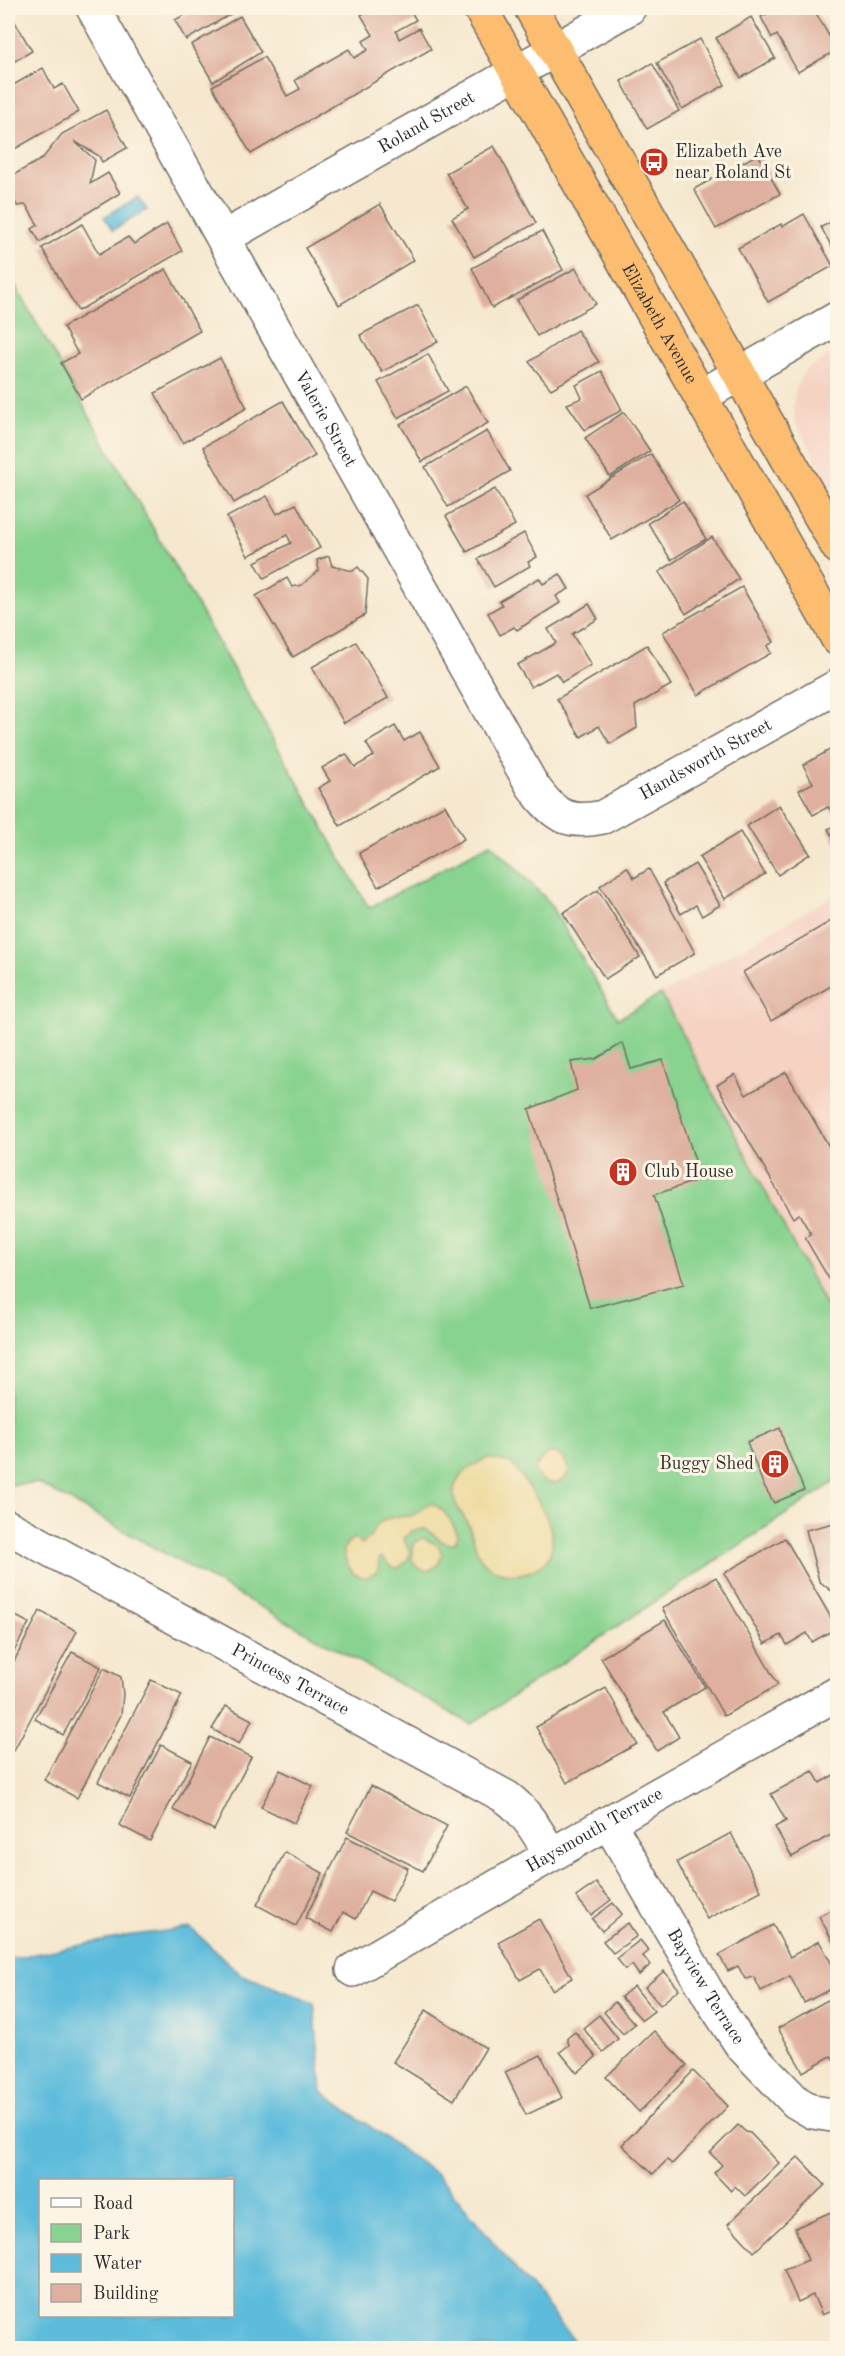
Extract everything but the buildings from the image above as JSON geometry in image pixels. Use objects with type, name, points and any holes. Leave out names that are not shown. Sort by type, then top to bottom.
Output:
[{"type":"highway","name":"Elizabeth Avenue","points":[[480,8],[837,639]]},
{"type":"highway","points":[[531,8],[837,547]]},
{"type":"street","name":"Valerie Street","points":[[93,8],[532,785],[554,810],[570,820]]},
{"type":"street","name":"Roland Street","points":[[223,238],[629,8]]},
{"type":"street","points":[[701,396],[837,318]]},
{"type":"street","name":"Handsworth Street","points":[[570,820],[590,820],[620,810],[837,686]]},
{"type":"street","name":"Princess Terrace","points":[[8,1527],[506,1797],[517,1805],[530,1820],[551,1855]]},
{"type":"street","name":"Haysmouth Terrace","points":[[353,1970],[551,1855],[836,1696]]},
{"type":"street","name":"Bayview Terrace","points":[[609,1823],[713,2002],[742,2046],[796,2102],[813,2112],[837,2116]]},
{"type":"shaded area","points":[[837,351],[837,498],[795,421],[793,406],[796,388],[805,370]]},
{"type":"shaded area","points":[[837,894],[837,1327],[661,994]]},
{"type":"green space","points":[[8,273],[369,908],[491,843],[548,901],[618,1019],[661,994],[837,1327],[837,1480],[471,1724],[38,1483],[8,1485]]},
{"type":"sand","points":[[553,1452],[564,1458],[569,1472],[561,1481],[550,1483],[541,1479],[534,1469],[545,1455]]},
{"type":"sand","points":[[488,1458],[511,1463],[539,1502],[547,1518],[552,1534],[552,1549],[545,1562],[531,1571],[511,1574],[495,1570],[486,1564],[479,1556],[469,1525],[456,1505],[455,1486],[462,1474]]},
{"type":"sand","points":[[430,1503],[440,1508],[450,1520],[458,1535],[455,1543],[443,1542],[425,1529],[411,1531],[404,1539],[410,1552],[408,1560],[403,1565],[398,1568],[391,1567],[382,1557],[379,1559],[378,1571],[366,1578],[354,1574],[344,1554],[349,1541],[354,1538],[362,1544],[382,1521],[393,1517],[412,1516]]},
{"type":"sand","points":[[423,1538],[438,1545],[442,1554],[438,1565],[428,1571],[418,1568],[412,1560],[414,1543]]},
{"type":"water","points":[[138,197],[147,210],[113,230],[104,217]]},
{"type":"water","points":[[191,1928],[240,1974],[314,2003],[322,2092],[440,2177],[580,2348],[8,2348],[8,1959],[134,1935]]},
{"type":"place","name":"Elizabeth Ave near Roland St","points":[[654,162]]},
{"type":"place","name":"Club House","points":[[623,1172]]},
{"type":"place","name":"Buggy Shed","points":[[775,1464]]}]
